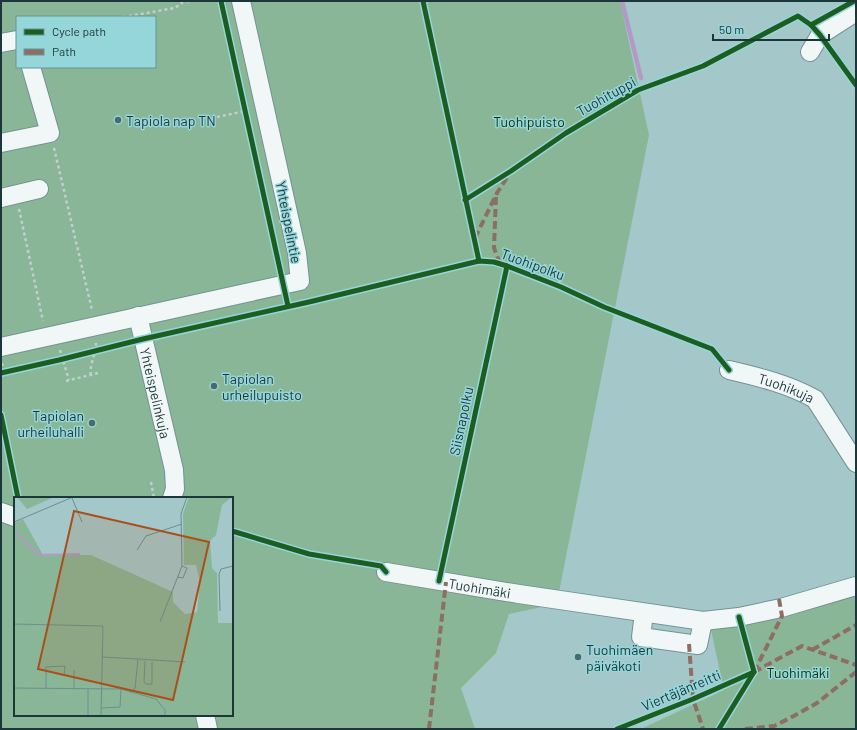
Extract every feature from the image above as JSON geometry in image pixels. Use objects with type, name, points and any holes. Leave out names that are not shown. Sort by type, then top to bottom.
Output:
[{"type":"street","name":"Yhteispelintie","points":[[138,316],[300,281],[296,253],[241,1]]},
{"type":"street","points":[[810,52],[820,35],[856,12]]},
{"type":"street","points":[[1,44],[16,40]]},
{"type":"street","points":[[1,143],[50,133],[31,68]]},
{"type":"street","points":[[8,196],[39,189]]},
{"type":"street","points":[[1,347],[138,316]]},
{"type":"street","name":"Yhteispelinkuja","points":[[138,316],[174,470],[175,489],[172,497]]},
{"type":"street","name":"Tuohikuja","points":[[729,370],[768,378],[807,394],[815,399],[856,463]]},
{"type":"street","points":[[1,512],[14,517]]},
{"type":"street","name":"Tuohimäki","points":[[386,572],[519,594],[703,621],[739,617],[782,608],[856,586]]},
{"type":"street","points":[[644,613],[641,637],[698,645],[703,621]]},
{"type":"street","points":[[205,716],[208,729]]},
{"type":"path","points":[[129,16],[175,8],[183,2],[190,1]]},
{"type":"path","points":[[243,103],[246,118]]},
{"type":"path","points":[[217,117],[245,110]]},
{"type":"path","points":[[50,133],[95,325],[96,351],[90,368],[91,375]]},
{"type":"path","points":[[8,196],[46,336]]},
{"type":"path","points":[[530,275],[542,265],[549,266],[558,272],[561,287]]},
{"type":"path","points":[[90,353],[104,349]]},
{"type":"path","points":[[70,357],[61,360],[67,381],[98,373]]},
{"type":"path","points":[[1,359],[4,372]]},
{"type":"path","points":[[151,482],[154,497]]},
{"type":"green space","name":"Tuohipuisto","points":[[1,1],[620,1],[649,135],[560,587],[556,604],[509,614],[496,653],[461,688],[475,729],[1,729]]},
{"type":"green space","name":"Tuohimäki","points":[[856,595],[856,729],[635,729],[643,728],[724,690],[711,630],[796,614]]},
{"type":"waterway","points":[[622,1],[641,78]]},
{"type":"marked path","points":[[475,238],[497,193],[508,176]]},
{"type":"marked path","points":[[496,197],[494,248],[500,264]]},
{"type":"marked path","points":[[429,729],[446,582]]},
{"type":"marked path","points":[[754,672],[782,616],[779,599]]},
{"type":"marked path","points":[[812,650],[856,625]]},
{"type":"marked path","points":[[689,644],[693,699],[703,729]]},
{"type":"marked path","points":[[754,672],[802,646],[856,665]]},
{"type":"marked path","points":[[745,729],[774,726],[790,718],[817,703],[856,672]]},
{"type":"cycle path","points":[[221,1],[288,306]]},
{"type":"cycle path","points":[[423,1],[479,261]]},
{"type":"cycle path","points":[[854,1],[811,25],[856,85]]},
{"type":"cycle path","name":"Tuohituppi","points":[[465,200],[511,171],[566,133],[638,90],[703,66],[798,16],[811,25]]},
{"type":"cycle path","name":"Tuohipolku","points":[[1,373],[479,261],[494,262],[507,266],[561,287],[604,307],[712,349],[729,370]]},
{"type":"cycle path","name":"Tuohipolku","points":[[439,581],[507,266]]},
{"type":"cycle path","points":[[1,415],[18,497]]},
{"type":"cycle path","points":[[233,531],[309,554],[381,566],[386,572]]},
{"type":"cycle path","points":[[719,729],[754,672],[739,617]]},
{"type":"cycle path","name":"Viertäjänreitti","points":[[617,729],[693,699],[754,672]]},
{"type":"place","name":"Tapiola nap TN","points":[[118,120]]},
{"type":"place","name":"Tapiolan urheilupuisto","points":[[214,386]]},
{"type":"place","name":"Tapiolan urheiluhalli","points":[[92,423]]},
{"type":"place","name":"Tuohimäen päiväkoti","points":[[578,657]]}]
